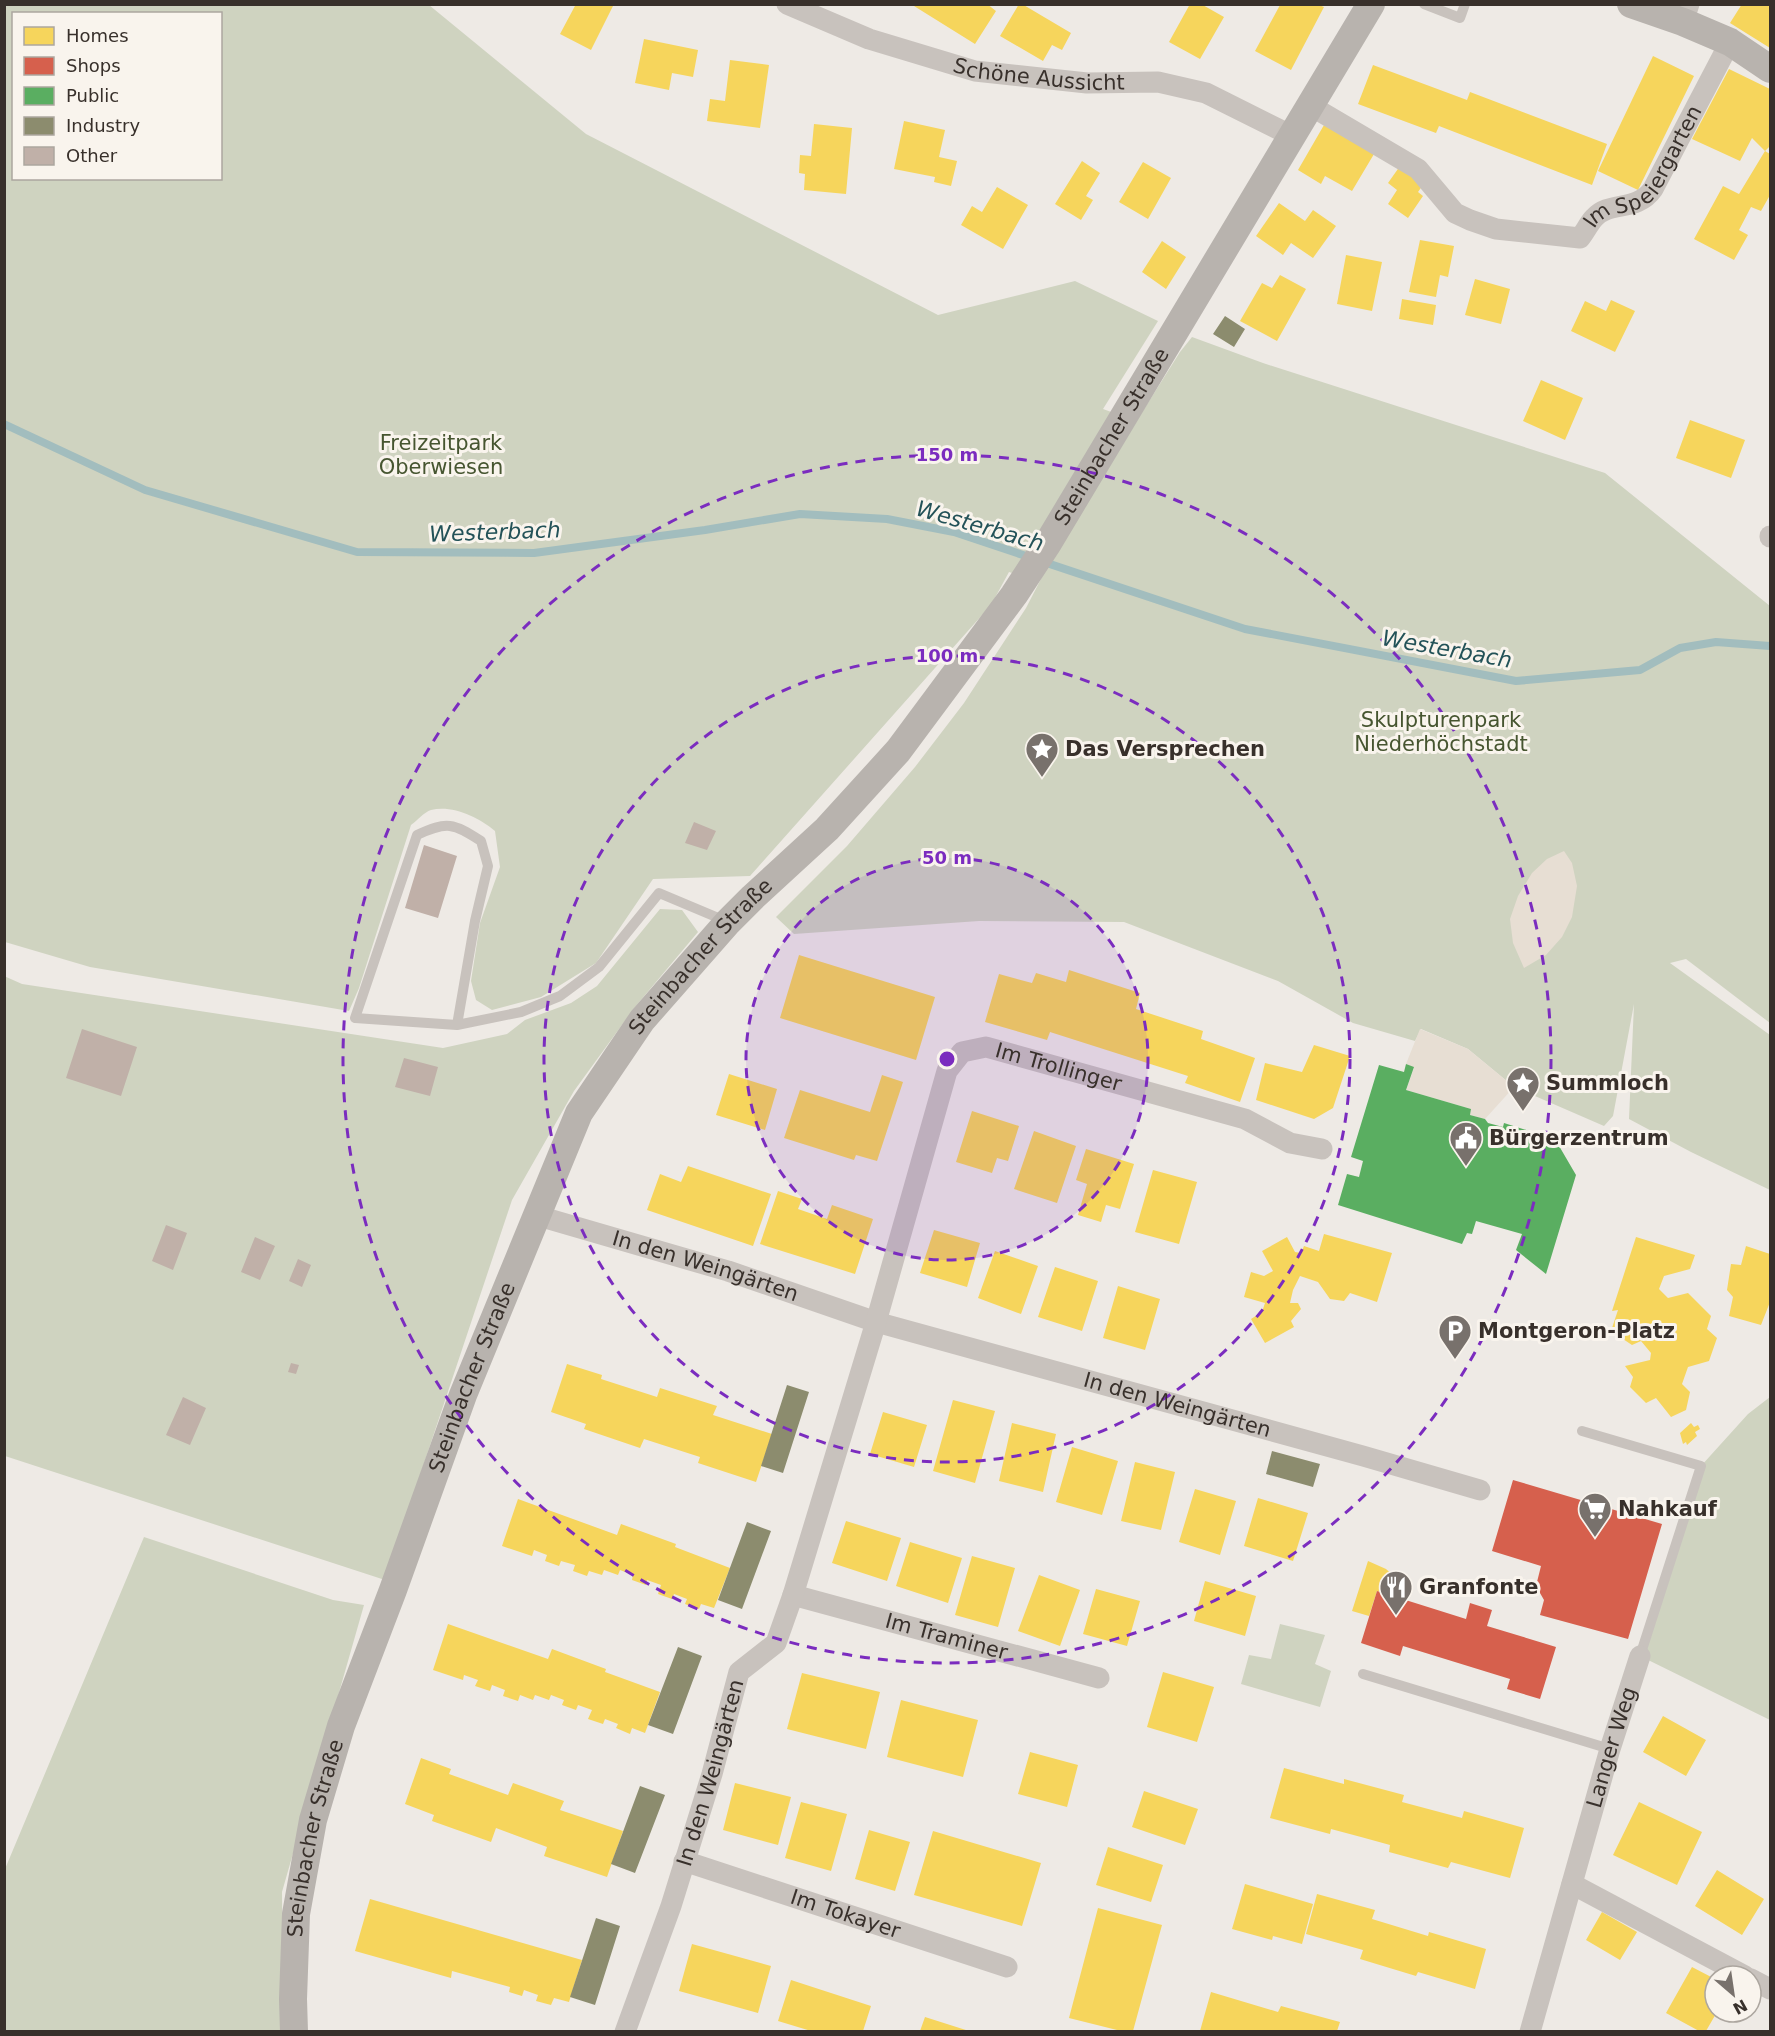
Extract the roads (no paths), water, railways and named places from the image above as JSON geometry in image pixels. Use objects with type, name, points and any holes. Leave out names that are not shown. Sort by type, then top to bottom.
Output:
[{"type":"main road","name":"Steinbacher Straße","points":[[294,2031],[296,1914],[313,1820],[341,1726],[463,1395],[535,1215],[579,1113],[642,1020],[728,922],[827,829],[898,751],[1024,579],[1048,543],[1371,4]]},
{"type":"main road","points":[[1631,4],[1686,13],[1770,69]]},
{"type":"street","name":"Schöne Aussicht","points":[[787,4],[869,39],[975,71],[1087,83],[1158,82],[1206,93],[1292,136]]},
{"type":"street","name":"Im Speiergarten","points":[[1311,106],[1418,169],[1455,213],[1496,228],[1580,238],[1594,217],[1603,211],[1646,199],[1730,42]]},
{"type":"street","name":"Im Trollinger","points":[[876,1322],[947,1071],[962,1052],[986,1047],[1245,1119],[1290,1143],[1322,1149]]},
{"type":"street","name":"In den Weingärten","points":[[535,1215],[728,1271],[876,1322],[1480,1490]]},
{"type":"street","name":"In den Weingärten","points":[[625,2031],[671,1906],[712,1774],[740,1672],[776,1643],[793,1595],[876,1322]]},
{"type":"street","name":"Im Traminer","points":[[793,1595],[1099,1678]]},
{"type":"street","name":"Langer Weg","points":[[1530,2031],[1610,1749],[1640,1656]]},
{"type":"street","name":"Im Tokayer","points":[[684,1861],[1007,1967]]},
{"type":"street","points":[[1572,1884],[1722,1964]]},
{"type":"lane","points":[[1424,4],[1460,18],[1465,4]]},
{"type":"lane","points":[[457,1025],[475,921],[488,866],[481,841],[459,827],[438,825],[417,836],[355,1018],[457,1025],[520,1012],[560,996],[599,967],[659,893],[728,922]]},
{"type":"lane","name":"Langer Weg","points":[[1582,1431],[1701,1466],[1640,1656]]},
{"type":"lane","points":[[1363,1674],[1610,1749]]},
{"type":"waterway","name":"Westerbach","points":[[4,424],[145,490],[357,552],[534,553],[705,530],[800,514],[887,519],[954,532],[1245,629],[1516,681],[1640,670],[1680,648],[1716,642],[1770,646]]},
{"type":"place","name":"Das Versprechen","points":[[1042,778]]},
{"type":"place","name":"Summloch","points":[[1523,1112]]},
{"type":"place","name":"Bürgerzentrum","points":[[1466,1167]]},
{"type":"place","name":"Montgeron-Platz","points":[[1455,1360]]},
{"type":"place","name":"Nahkauf","points":[[1595,1538]]},
{"type":"place","name":"Granfonte","points":[[1396,1616]]},
{"type":"park label","name":"Freizeitpark Oberwiesen","points":[[441,455]]},
{"type":"park label","name":"Skulpturenpark Niederhöchstadt","points":[[1441,732]]}]
